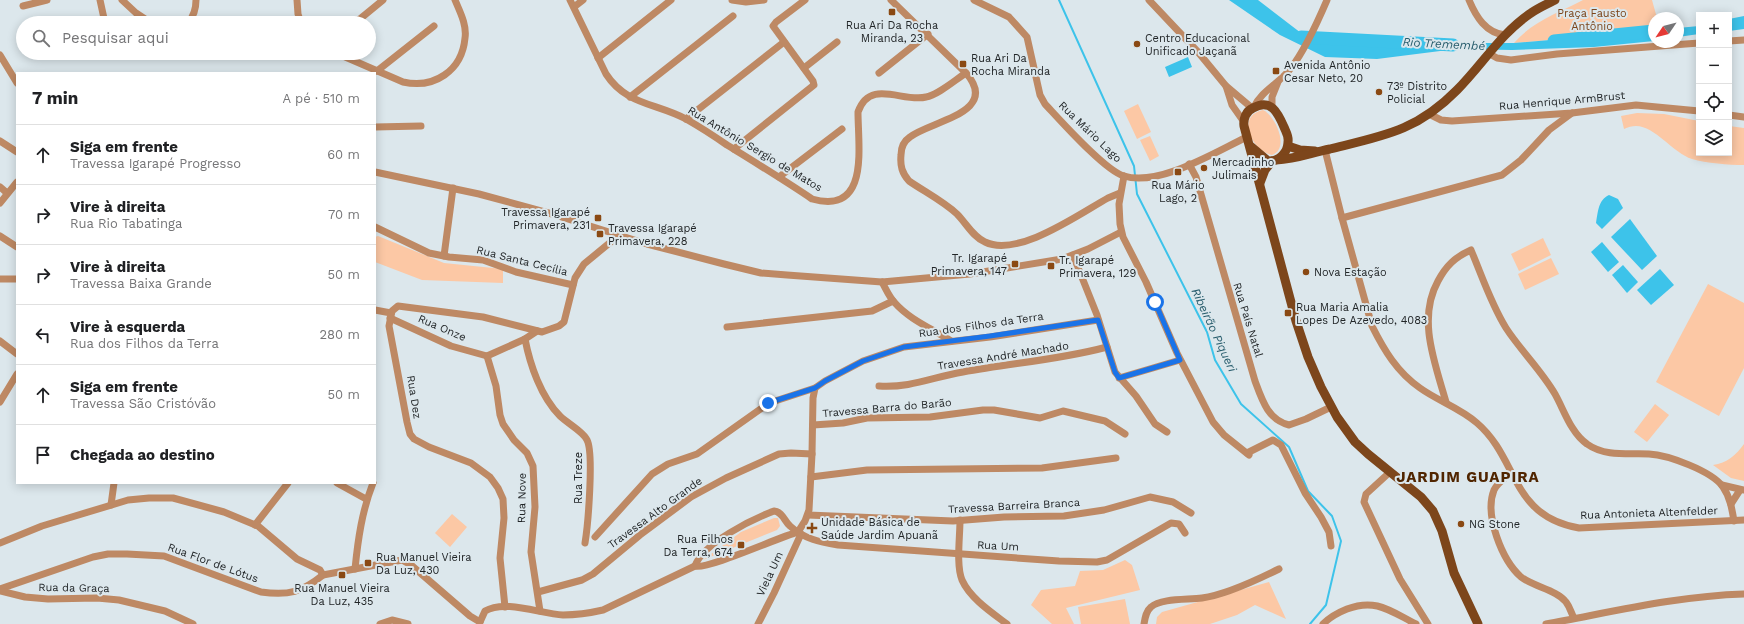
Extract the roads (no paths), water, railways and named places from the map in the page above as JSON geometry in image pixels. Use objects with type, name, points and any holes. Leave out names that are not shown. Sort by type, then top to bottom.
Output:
[{"type":"main road","points":[[1248,141],[1262,158],[1274,161],[1308,156],[1323,150],[1387,136],[1416,123],[1458,89],[1489,52],[1530,13],[1555,0]]},
{"type":"main road","points":[[1260,183],[1265,170],[1284,154],[1288,146],[1288,136],[1277,112],[1272,107],[1266,106],[1253,108],[1247,114],[1244,122],[1281,269],[1303,343],[1315,375],[1331,407],[1355,442],[1421,497],[1433,511],[1442,531],[1454,573],[1478,624]]},
{"type":"main road","points":[[1288,146],[1300,150],[1323,150]]},
{"type":"street","points":[[23,6],[47,0]]},
{"type":"street","points":[[100,0],[103,16]]},
{"type":"street","points":[[122,0],[140,16]]},
{"type":"street","points":[[192,16],[196,9],[196,0]]},
{"type":"street","points":[[297,0],[299,16]]},
{"type":"street","points":[[364,16],[383,0]]},
{"type":"street","points":[[352,60],[403,82],[415,84],[434,81],[444,76],[458,59],[463,48],[465,38],[465,27],[455,0]]},
{"type":"street","points":[[572,3],[583,0]]},
{"type":"street","points":[[598,58],[671,0]]},
{"type":"street","points":[[732,0],[746,2],[764,0]]},
{"type":"street","points":[[734,149],[814,86],[813,81],[804,68],[773,28],[773,25],[805,0]]},
{"type":"street","points":[[890,0],[928,34],[966,73],[973,82],[975,88],[973,101],[960,114],[910,136],[906,140],[901,150],[900,162],[904,176],[909,181],[956,214],[977,237],[992,244],[1022,243],[1034,239],[1120,192]]},
{"type":"street","name":"Rua Mário Lago","points":[[974,0],[1009,17],[1020,28],[1027,37],[1040,95],[1045,104],[1100,160],[1112,170],[1126,177],[1144,179],[1160,176],[1248,141]]},
{"type":"street","points":[[1149,0],[1198,52],[1226,86],[1253,108],[1260,95],[1278,82],[1296,62],[1327,0]]},
{"type":"street","points":[[1469,0],[1484,25],[1496,34],[1505,36]]},
{"type":"street","name":"Rua Antônio Sergio de Matos","points":[[572,3],[598,58],[613,84],[630,97],[659,106],[686,119],[812,199],[832,202],[841,199],[854,186],[858,175],[858,112],[860,105],[866,99],[871,95],[885,94],[924,98],[930,96],[966,73]]},
{"type":"street","points":[[630,97],[733,16]]},
{"type":"street","points":[[377,71],[434,26]]},
{"type":"street","points":[[879,73],[928,34]]},
{"type":"street","points":[[1732,41],[1744,40]]},
{"type":"street","points":[[686,119],[784,42]]},
{"type":"street","points":[[804,68],[838,42]]},
{"type":"street","points":[[1489,52],[1497,58],[1511,60],[1557,54],[1696,43]]},
{"type":"street","points":[[0,55],[16,82]]},
{"type":"street","points":[[1272,107],[1272,96],[1278,82]]},
{"type":"street","points":[[1226,86],[1232,105],[1244,122]]},
{"type":"street","name":"Rua Henrique ArmBrust","points":[[1429,114],[1441,120],[1452,121],[1572,113],[1636,105],[1696,111]]},
{"type":"street","points":[[1342,218],[1502,175],[1521,160],[1549,130],[1572,113]]},
{"type":"street","points":[[1732,115],[1744,117]]},
{"type":"street","points":[[376,127],[421,126]]},
{"type":"street","points":[[779,178],[842,129]]},
{"type":"street","points":[[0,141],[16,151]]},
{"type":"street","name":"Rua Antonieta Altenfelder","points":[[1323,150],[1372,326],[1380,342],[1397,367],[1420,388],[1446,402],[1478,423],[1500,450],[1511,473],[1525,496],[1536,508],[1550,518],[1565,525],[1579,528],[1744,520]]},
{"type":"street","name":"Rua País Natal","points":[[1189,164],[1197,183],[1255,382],[1265,407],[1274,418],[1289,425],[1302,421],[1331,407]]},
{"type":"street","points":[[376,172],[453,188],[525,206],[618,236],[762,273],[882,282],[987,272],[1050,262],[1073,256],[1121,232]]},
{"type":"street","points":[[1126,177],[1120,192],[1121,232],[1146,282],[1180,360],[1212,422],[1224,435],[1248,454],[1273,440],[1281,445],[1305,493],[1329,532],[1332,546]]},
{"type":"street","points":[[0,203],[16,183]]},
{"type":"street","points":[[0,187],[7,193]]},
{"type":"street","points":[[444,256],[453,188]]},
{"type":"street","name":"Rua Santa Cecília","points":[[376,227],[429,253],[483,260],[516,272],[573,285]]},
{"type":"street","points":[[0,236],[16,246]]},
{"type":"street","points":[[376,310],[391,316],[398,306],[483,317],[542,332],[550,330],[564,322],[575,278],[586,261],[604,249],[618,236]]},
{"type":"street","points":[[1446,402],[1430,344],[1427,320],[1429,305],[1435,286],[1451,261],[1471,250],[1505,326],[1549,384],[1580,438],[1588,445],[1613,454],[1649,454],[1663,456],[1697,469],[1722,485],[1742,490],[1731,504]]},
{"type":"street","points":[[1073,256],[1098,320],[1115,372],[1136,396],[1155,424],[1167,432]]},
{"type":"street","points":[[0,278],[16,279]]},
{"type":"street","points":[[882,282],[893,300],[907,314],[952,341]]},
{"type":"street","points":[[726,328],[872,311],[893,300]]},
{"type":"street","name":"Rua Onze","points":[[391,316],[451,346],[487,356]]},
{"type":"street","name":"Rua Dez","points":[[391,316],[389,326],[410,434],[420,443],[470,463],[483,471],[495,482],[500,492],[504,518],[500,558],[506,607]]},
{"type":"street","name":"Rua dos Filhos da Terra","points":[[595,537],[652,474],[668,464],[697,454],[768,403],[815,388],[841,372],[884,353],[904,347],[1098,320]]},
{"type":"street","points":[[487,356],[525,339],[537,331]]},
{"type":"street","name":"Rua Treze","points":[[525,339],[534,373],[552,407],[567,423],[585,436],[589,443],[589,506],[585,543]]},
{"type":"street","points":[[0,341],[16,353]]},
{"type":"street","name":"Travessa André Machado","points":[[879,386],[917,384],[957,373],[1072,356],[1107,347]]},
{"type":"street","name":"Rua Nove","points":[[487,356],[496,386],[500,415],[503,424],[514,440],[526,453],[533,466],[535,507],[531,552],[540,611]]},
{"type":"street","points":[[1119,378],[1180,360]]},
{"type":"street","points":[[0,402],[16,376]]},
{"type":"street","points":[[0,543],[42,526],[137,498],[173,498],[224,512],[255,525],[297,559],[320,570],[323,575],[398,560],[406,562],[462,610],[481,623],[485,611],[495,607],[540,611],[561,615],[591,613],[604,610],[695,566],[700,567],[715,563],[799,533],[808,515],[812,454],[813,398],[815,388]]},
{"type":"street","name":"Travessa Barra do Barão","points":[[813,425],[843,423],[867,418],[930,417],[983,410],[994,410],[1040,418],[1063,411],[1105,421],[1125,434]]},
{"type":"street","name":"Travessa Alto Grande","points":[[538,592],[582,580],[593,574],[656,523],[713,484],[779,454],[812,454]]},
{"type":"street","points":[[811,477],[873,470],[1042,468],[1116,458]]},
{"type":"street","points":[[1390,472],[1366,494],[1364,502],[1400,579],[1428,624]]},
{"type":"street","points":[[1511,473],[1498,485],[1494,491],[1493,523],[1498,543],[1510,565],[1520,576],[1539,588],[1560,597],[1566,602],[1574,618]]},
{"type":"street","points":[[111,505],[114,484]]},
{"type":"street","points":[[255,525],[287,484]]},
{"type":"street","points":[[339,484],[366,499]]},
{"type":"street","points":[[355,569],[360,525],[366,499],[373,484]]},
{"type":"street","points":[[1722,485],[1731,504],[1734,521]]},
{"type":"street","name":"Travessa Barreira Branca","points":[[808,515],[960,520],[1004,517],[1064,516],[1104,510],[1150,497],[1173,502],[1191,513]]},
{"type":"street","points":[[695,566],[698,559],[718,541],[745,524],[774,511],[780,513],[789,526],[799,533]]},
{"type":"street","points":[[960,520],[962,579],[968,590],[1006,624]]},
{"type":"street","name":"Rua Um","points":[[799,533],[814,541],[838,545],[1098,562],[1112,558],[1171,523],[1179,524],[1185,533]]},
{"type":"street","name":"Viela Um","points":[[758,624],[774,593],[799,533]]},
{"type":"street","name":"Rua Flor de Lótus","points":[[0,590],[93,557],[108,554],[164,556],[261,592],[277,595],[301,590],[323,575]]},
{"type":"street","points":[[1144,624],[1147,612],[1151,606],[1173,600],[1202,598],[1248,584],[1279,569]]},
{"type":"street","name":"Rua da Graça","points":[[0,590],[25,597],[48,599],[97,598],[119,600],[165,611],[193,624]]},
{"type":"street","points":[[1550,624],[1574,618],[1688,598],[1744,594]]},
{"type":"street","points":[[1326,621],[1353,607],[1372,604],[1416,624]]},
{"type":"street","points":[[380,624],[392,620],[408,624]]},
{"type":"water","points":[[1229,0],[1258,0],[1301,33],[1338,44],[1398,47],[1451,43],[1514,43],[1593,39],[1648,32],[1648,42],[1594,47],[1512,50],[1456,49],[1377,59],[1325,57],[1280,35]]},
{"type":"water","points":[[1744,16],[1744,29],[1732,31],[1732,18]]},
{"type":"water","points":[[1696,26],[1696,34],[1684,36],[1684,27]]},
{"type":"water","points":[[1188,57],[1192,67],[1169,77],[1165,67]]},
{"type":"water","points":[[1609,195],[1618,199],[1623,208],[1602,229],[1596,223],[1598,211],[1605,197]]},
{"type":"water","points":[[1630,219],[1657,256],[1642,270],[1611,237]]},
{"type":"water","points":[[1602,242],[1619,262],[1608,272],[1591,252]]},
{"type":"water","points":[[1623,265],[1638,282],[1627,293],[1612,275]]},
{"type":"water","points":[[1660,269],[1674,285],[1651,305],[1637,290]]},
{"type":"waterway","name":"Ribeirão Piqueri","points":[[1059,0],[1134,166],[1137,194],[1207,332],[1215,360],[1241,404],[1289,447],[1308,491],[1332,516],[1341,541],[1326,605],[1310,624]]},
{"type":"waterway","name":"Rio Tremembé","points":[[1554,41],[1648,32]]},
{"type":"waterway","name":"Rio Tremembé","points":[[1301,37],[1453,45]]},
{"type":"place","name":"Rua Ari Da Rocha Miranda, 23","points":[[892,12]]},
{"type":"place","name":"Centro Educacional Unificado Jaçanã","points":[[1137,44]]},
{"type":"place","name":"Rua Ari Da Rocha Miranda","points":[[963,64]]},
{"type":"place","name":"Avenida Antônio Cesar Neto, 20","points":[[1276,71]]},
{"type":"place","name":"73º Distrito Policial","points":[[1379,92]]},
{"type":"place","name":"Mercadinho Julimais","points":[[1204,168]]},
{"type":"place","name":"Rua Mário Lago, 2","points":[[1178,172]]},
{"type":"place","name":"Travessa Igarapé Primavera, 231","points":[[598,218]]},
{"type":"place","name":"Travessa Igarapé Primavera, 228","points":[[600,234]]},
{"type":"place","name":"Tr. Igarapé Primavera, 147","points":[[1015,264]]},
{"type":"place","name":"Tr. Igarapé Primavera, 129","points":[[1051,266]]},
{"type":"place","name":"Nova Estação","points":[[1306,272]]},
{"type":"place","name":"Rua Maria Amalia Lopes De Azevedo, 4083","points":[[1288,313]]},
{"type":"place","name":"NG Stone","points":[[1461,524]]},
{"type":"place","name":"Unidade Básica de Saúde Jardim Apuanã","points":[[812,528]]},
{"type":"place","name":"Rua Filhos Da Terra, 674","points":[[741,545]]},
{"type":"place","name":"Rua Manuel Vieira Da Luz, 430","points":[[368,563]]},
{"type":"place","name":"Rua Manuel Vieira Da Luz, 435","points":[[342,575]]},
{"type":"district","name":"JARDIM GUAPIRA","points":[[1468,477]]},
{"type":"park label","name":"Praça Fausto Antônio","points":[[1592,19]]}]
